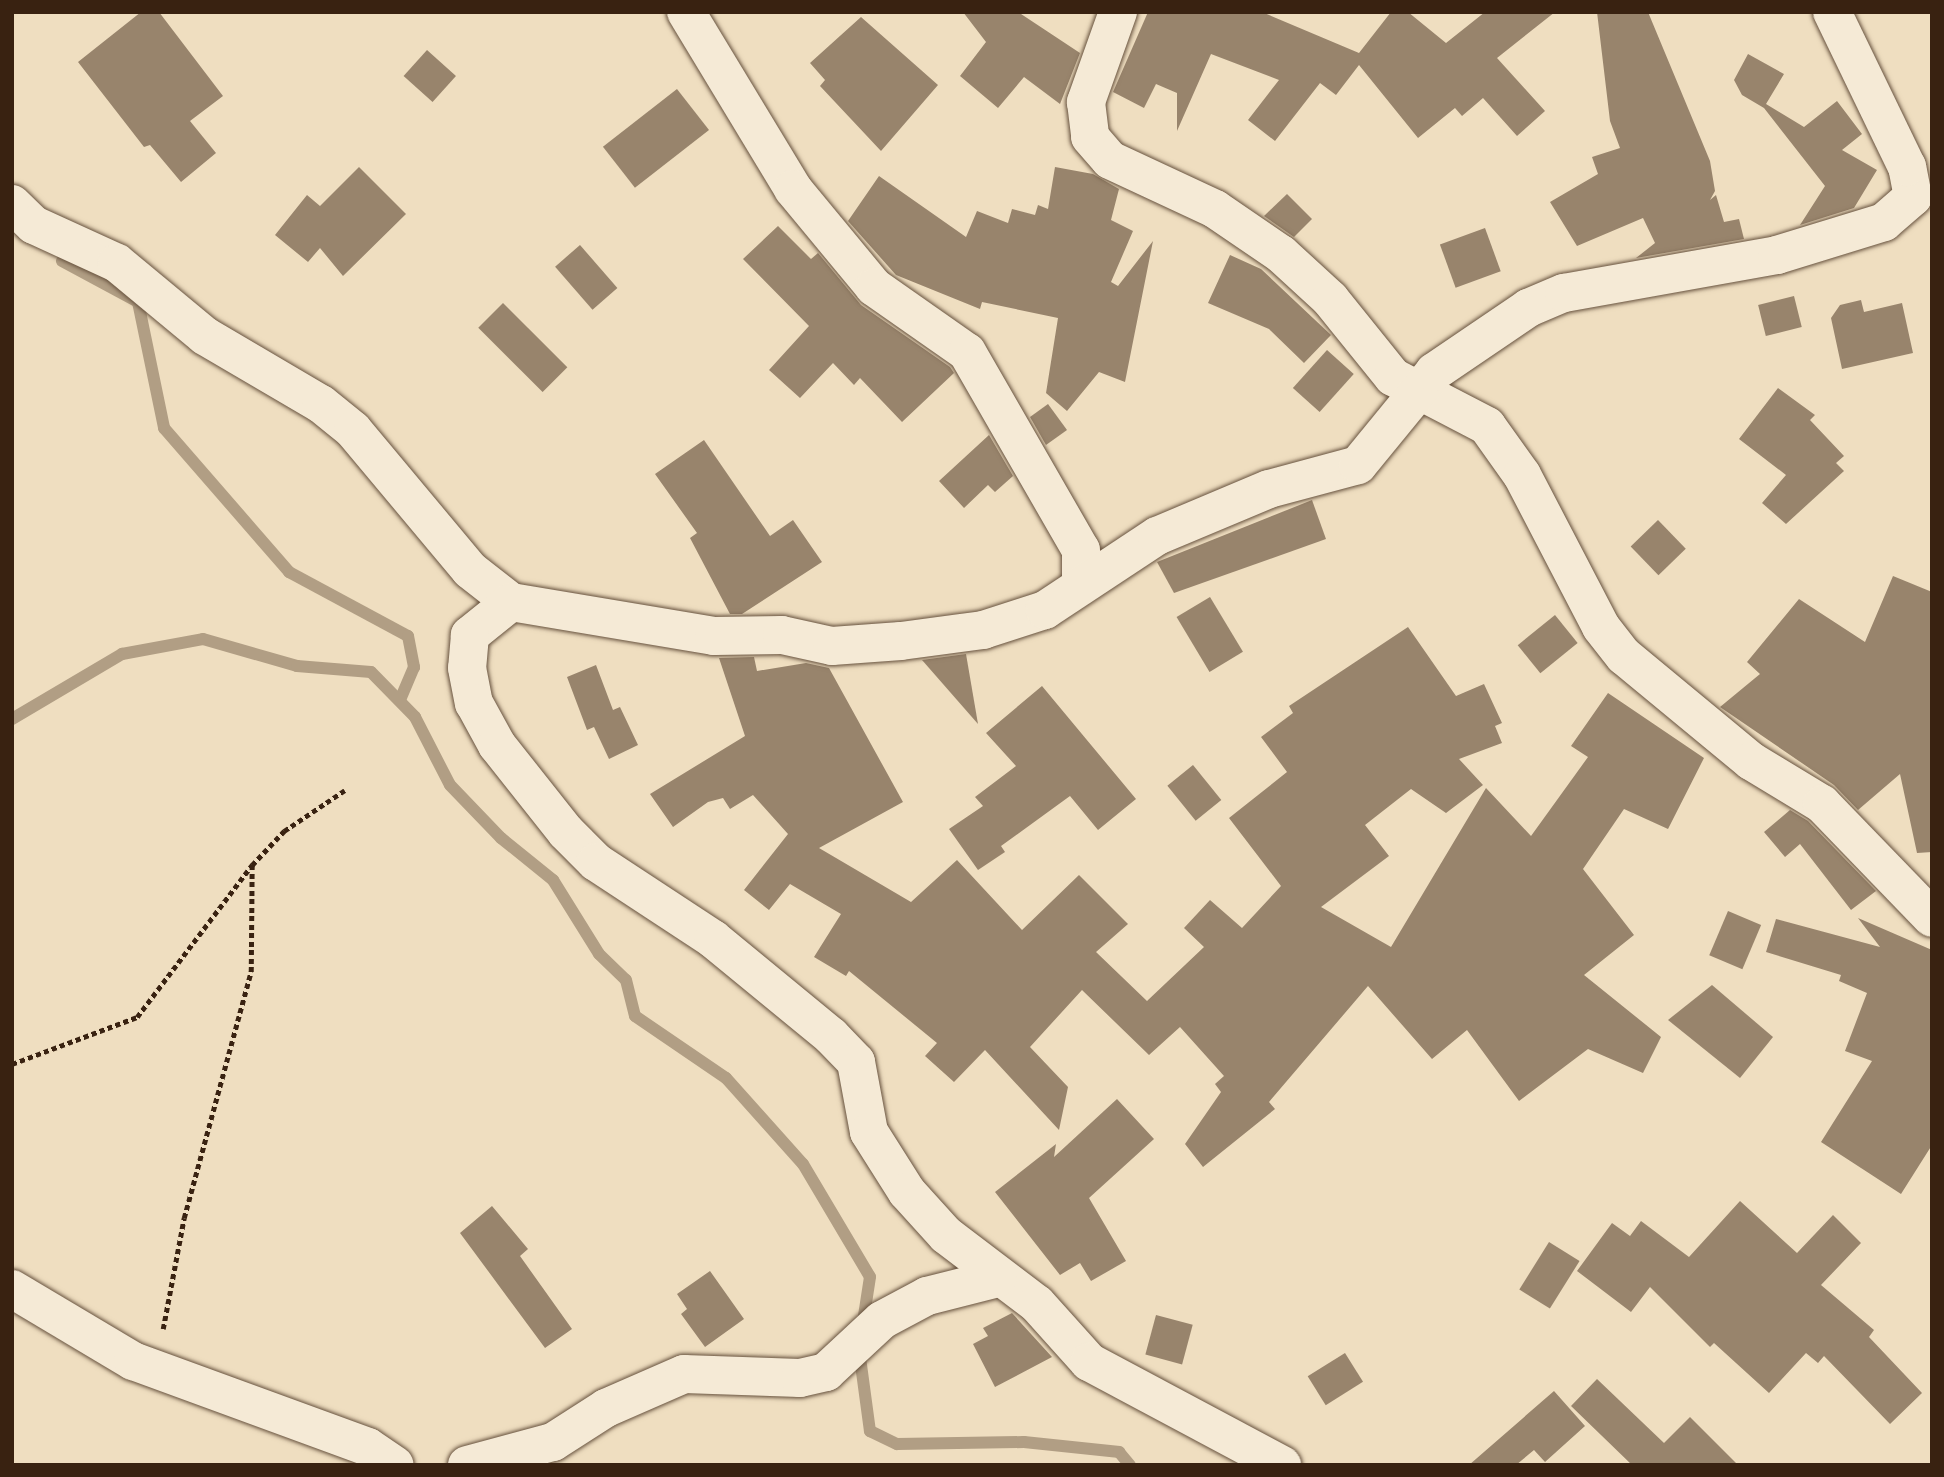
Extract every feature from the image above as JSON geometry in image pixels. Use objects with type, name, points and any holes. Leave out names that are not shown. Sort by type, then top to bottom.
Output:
[{"type":"street","points":[[686,12],[801,199],[874,287],[967,352],[1081,550],[1081,583]]},
{"type":"street","points":[[1118,12],[1086,102],[1090,137],[1110,160],[1214,209],[1281,254],[1330,299],[1393,377],[1416,394],[1467,411],[1506,447],[1559,555],[1624,656],[1751,761],[1822,804],[1932,918]]},
{"type":"street","points":[[12,204],[34,225],[117,263],[205,336],[321,404],[352,430],[470,570],[511,602],[650,629],[782,635],[832,646],[983,630],[1045,610],[1081,583],[1209,513],[1358,466],[1416,394],[1458,351],[1564,293],[1862,234],[1922,199],[1900,143],[1832,12]]},
{"type":"street","points":[[511,602],[470,635],[467,668],[474,704],[497,744],[596,862],[713,939],[856,1062],[880,1157],[946,1235],[998,1278],[1037,1304],[1089,1362],[1282,1465]]},
{"type":"street","points":[[467,1465],[553,1441],[618,1402],[684,1374],[800,1378],[826,1372],[883,1320],[928,1296],[998,1278]]},
{"type":"street","points":[[12,1289],[158,1371],[369,1447],[395,1465]]},
{"type":"path","points":[[12,1064],[137,1017],[252,865],[293,824],[345,790]]},
{"type":"path","points":[[158,1371],[184,1218],[251,972],[252,865]]},
{"type":"building","points":[[141,12],[159,12],[223,96],[190,121],[216,153],[181,182],[150,145],[144,147],[78,62]]},
{"type":"building","points":[[963,12],[1018,12],[1080,53],[1060,104],[1024,77],[998,108],[960,76],[986,42]]},
{"type":"building","points":[[1148,12],[1262,12],[1359,53],[1391,12],[1408,12],[1446,43],[1485,12],[1555,12],[1497,58],[1545,111],[1517,136],[1483,98],[1462,116],[1455,108],[1418,138],[1359,65],[1336,95],[1320,83],[1275,141],[1248,120],[1279,80],[1211,54],[1177,131],[1177,93],[1156,84],[1144,108],[1113,92]]},
{"type":"building","points":[[1597,12],[1648,12],[1710,161],[1715,191],[1710,200],[1716,195],[1724,222],[1739,219],[1744,239],[1636,258],[1655,243],[1643,218],[1577,246],[1550,202],[1598,174],[1592,157],[1620,148],[1610,121]]},
{"type":"building","points":[[861,17],[938,85],[881,151],[820,86],[825,80],[810,63]]},
{"type":"building","points":[[427,50],[456,76],[433,102],[404,76]]},
{"type":"building","points":[[1748,54],[1784,74],[1766,104],[1804,127],[1837,101],[1862,134],[1842,150],[1877,170],[1854,208],[1800,225],[1825,186],[1764,108],[1742,95],[1734,80]]},
{"type":"building","points":[[677,89],[709,130],[635,188],[603,147]]},
{"type":"building","points":[[359,167],[406,214],[343,276],[320,248],[308,262],[275,235],[307,195],[320,206]]},
{"type":"building","points":[[1055,167],[1093,174],[1119,189],[1111,220],[1133,231],[1111,282],[1118,286],[1153,241],[1125,382],[1099,372],[1067,411],[1046,393],[1058,318],[982,302],[980,309],[896,275],[848,221],[879,176],[966,237],[977,211],[1008,223],[1012,209],[1035,215],[1038,205],[1048,209]]},
{"type":"building","points":[[1287,194],[1312,219],[1294,237],[1264,216]]},
{"type":"building","points":[[778,226],[811,259],[818,253],[861,305],[950,367],[954,373],[902,422],[860,378],[854,385],[833,363],[800,398],[769,370],[809,326],[743,259]]},
{"type":"building","points":[[1485,228],[1501,271],[1456,288],[1440,244]]},
{"type":"building","points":[[580,245],[617,288],[592,310],[555,267]]},
{"type":"building","points":[[1230,255],[1261,269],[1331,335],[1304,363],[1269,329],[1208,303]]},
{"type":"building","points":[[1794,296],[1802,327],[1766,336],[1758,305]]},
{"type":"building","points":[[1861,300],[1864,312],[1902,303],[1913,353],[1842,369],[1831,318],[1840,305]]},
{"type":"building","points":[[503,303],[567,367],[543,392],[478,328]]},
{"type":"building","points":[[1327,350],[1354,374],[1320,412],[1293,388]]},
{"type":"building","points":[[1778,388],[1815,415],[1810,420],[1844,456],[1836,463],[1844,471],[1786,524],[1762,503],[1786,475],[1739,439]]},
{"type":"building","points":[[1048,404],[1067,430],[1046,445],[1030,417]]},
{"type":"building","points":[[989,435],[1013,476],[995,492],[988,485],[964,508],[939,481]]},
{"type":"building","points":[[704,440],[770,536],[793,520],[822,562],[742,614],[730,614],[690,538],[697,533],[655,474]]},
{"type":"building","points":[[1312,500],[1326,539],[1174,593],[1157,562]]},
{"type":"building","points":[[1658,520],[1686,549],[1658,575],[1631,546]]},
{"type":"building","points":[[1893,576],[1932,592],[1932,852],[1917,853],[1900,774],[1858,810],[1834,785],[1720,707],[1760,674],[1747,662],[1799,599],[1865,642]]},
{"type":"building","points":[[1210,597],[1243,652],[1210,672],[1177,617]]},
{"type":"building","points":[[1555,615],[1578,643],[1540,673],[1518,645]]},
{"type":"building","points":[[1408,627],[1456,696],[1484,684],[1502,723],[1495,726],[1502,743],[1459,759],[1483,785],[1446,813],[1411,789],[1365,825],[1389,856],[1321,907],[1391,947],[1486,788],[1531,836],[1588,757],[1571,746],[1608,693],[1704,758],[1668,829],[1624,809],[1583,869],[1634,935],[1584,975],[1661,1037],[1643,1073],[1588,1049],[1519,1101],[1467,1030],[1432,1059],[1368,986],[1269,1102],[1275,1109],[1203,1167],[1185,1144],[1221,1092],[1215,1084],[1224,1076],[1180,1027],[1149,1055],[1082,990],[1030,1047],[1068,1087],[1059,1130],[985,1050],[954,1082],[925,1056],[937,1043],[849,971],[846,976],[814,957],[841,914],[790,884],[769,910],[744,890],[788,834],[753,795],[730,809],[723,798],[708,802],[673,827],[650,794],[745,736],[719,658],[754,657],[757,671],[806,663],[829,668],[903,802],[819,848],[911,902],[957,860],[1022,930],[1079,875],[1128,924],[1096,952],[1147,1001],[1204,947],[1184,928],[1210,900],[1242,928],[1281,886],[1229,818],[1287,772],[1261,737],[1293,713],[1289,706]]},
{"type":"building","points":[[966,654],[978,724],[922,660]]},
{"type":"building","points":[[596,665],[613,710],[620,707],[638,745],[609,759],[594,727],[587,730],[567,677]]},
{"type":"building","points":[[1042,686],[1136,799],[1098,830],[1070,796],[1001,846],[1005,852],[978,870],[949,829],[983,806],[975,797],[1016,766],[986,733]]},
{"type":"building","points":[[1193,765],[1221,800],[1196,821],[1167,786]]},
{"type":"building","points":[[1790,810],[1808,821],[1876,891],[1851,910],[1800,844],[1785,857],[1764,832]]},
{"type":"building","points":[[1728,911],[1761,925],[1742,969],[1709,955]]},
{"type":"building","points":[[1858,918],[1932,950],[1932,1145],[1901,1194],[1821,1142],[1872,1061],[1845,1051],[1867,993],[1839,981],[1841,975],[1766,952],[1776,919],[1880,947]]},
{"type":"building","points":[[1712,985],[1773,1037],[1740,1078],[1668,1020]]},
{"type":"building","points":[[1117,1099],[1154,1139],[1089,1198],[1126,1261],[1091,1281],[1080,1263],[1060,1275],[995,1192],[1056,1144],[1054,1157]]},
{"type":"building","points":[[1740,1201],[1797,1253],[1833,1215],[1861,1243],[1821,1285],[1874,1330],[1869,1337],[1922,1393],[1890,1424],[1824,1356],[1818,1363],[1806,1353],[1769,1393],[1714,1343],[1710,1347],[1650,1287],[1631,1312],[1577,1271],[1612,1223],[1630,1236],[1641,1221],[1689,1257]]},
{"type":"building","points":[[492,1206],[528,1249],[520,1256],[572,1329],[545,1348],[460,1233]]},
{"type":"building","points":[[1549,1242],[1580,1261],[1550,1309],[1519,1289]]},
{"type":"building","points":[[710,1271],[744,1319],[705,1347],[681,1314],[687,1309],[677,1294]]},
{"type":"building","points":[[1012,1313],[1052,1357],[995,1387],[973,1344],[988,1336],[983,1328]]},
{"type":"building","points":[[1156,1315],[1193,1325],[1182,1364],[1145,1355]]},
{"type":"building","points":[[1345,1353],[1363,1382],[1326,1405],[1308,1376]]},
{"type":"building","points":[[1597,1379],[1664,1443],[1690,1417],[1738,1465],[1632,1465],[1571,1406]]},
{"type":"building","points":[[1554,1391],[1585,1426],[1545,1462],[1534,1450],[1516,1465],[1469,1465]]},
{"type":"waterway","points":[[62,261],[138,302],[164,428],[289,572],[408,636],[414,667],[400,700]]},
{"type":"waterway","points":[[12,719],[122,654],[203,639],[297,666],[371,672],[415,717],[450,785],[501,838],[553,880],[599,954],[626,980],[635,1016],[726,1078],[803,1164],[870,1277],[863,1322]]},
{"type":"waterway","points":[[859,1350],[870,1431],[897,1444],[1024,1442],[1119,1452],[1130,1465]]}]
